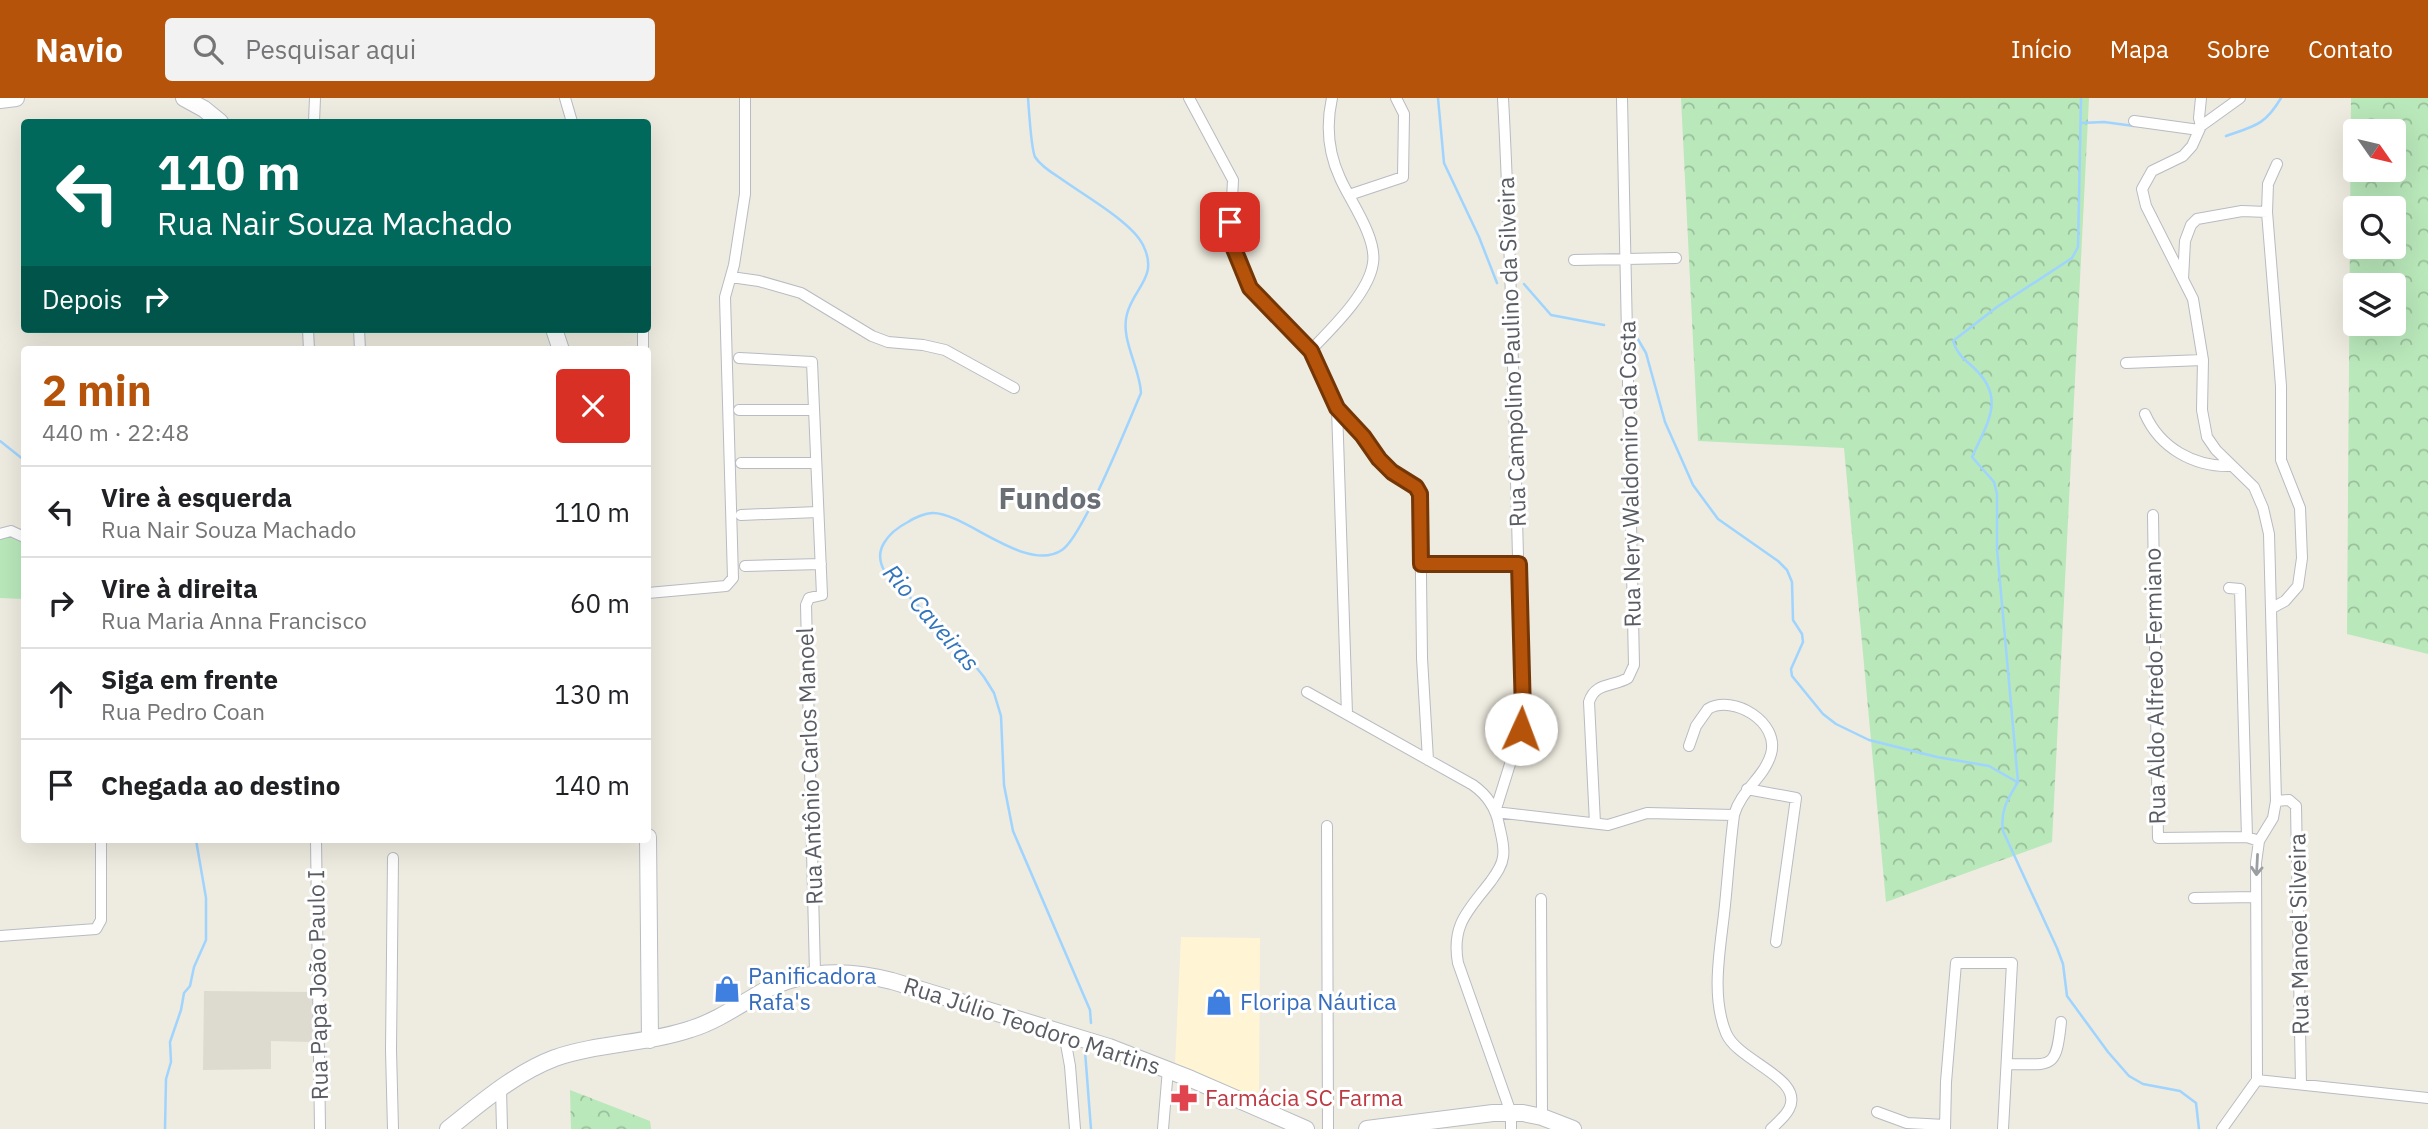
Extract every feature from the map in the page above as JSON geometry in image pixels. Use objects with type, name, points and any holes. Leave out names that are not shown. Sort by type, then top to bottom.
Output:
[{"type":"main road","points":[[0,100],[16,98]]},
{"type":"main road","points":[[184,98],[216,119]]},
{"type":"main road","points":[[648,843],[650,1040]]},
{"type":"main road","name":"Rua Júlio Teodoro Martins","points":[[448,1129],[519,1077],[556,1058],[650,1040],[702,1026],[775,985],[816,974],[844,973],[875,977],[1109,1047],[1168,1069],[1306,1129]]},
{"type":"main road","points":[[1367,1129],[1418,1126],[1493,1113],[1511,1121],[1542,1117],[1573,1129]]},
{"type":"street","points":[[314,119],[315,98]]},
{"type":"street","points":[[565,98],[571,119]]},
{"type":"street","points":[[651,593],[726,586],[733,579],[725,296],[731,277],[745,194],[744,98]]},
{"type":"street","points":[[1189,98],[1233,180],[1230,239],[1245,279],[1311,351],[1337,408],[1363,436],[1379,459],[1392,472],[1416,487],[1420,494],[1422,658],[1428,760]]},
{"type":"street","points":[[1311,351],[1364,286],[1373,264],[1370,241],[1335,167],[1329,143],[1332,98]]},
{"type":"street","points":[[1349,195],[1402,177],[1404,114],[1396,98]]},
{"type":"street","name":"Rua Campolino Paulino da Silveira","points":[[1495,812],[1522,722],[1510,237],[1503,98]]},
{"type":"street","name":"Rua Nery Waldomiro da Costa","points":[[1595,823],[1589,702],[1592,694],[1599,688],[1628,678],[1634,665],[1622,98]]},
{"type":"street","points":[[2200,128],[2201,98]]},
{"type":"street","points":[[2222,1129],[2257,1080],[2255,897],[2259,841],[2273,818],[2276,801],[2270,543],[2263,508],[2254,487],[2211,444],[2204,429],[2203,360],[2193,299],[2144,198],[2143,189],[2148,175],[2159,166],[2183,156],[2192,146],[2200,128],[2240,98]]},
{"type":"street","points":[[2134,121],[2200,128]]},
{"type":"street","points":[[2272,608],[2293,593],[2298,586],[2302,568],[2300,508],[2281,460],[2281,386],[2267,212],[2268,184],[2277,164]]},
{"type":"street","points":[[2183,282],[2185,241],[2191,225],[2197,219],[2242,211],[2267,212]]},
{"type":"street","points":[[1574,260],[1676,258]]},
{"type":"street","points":[[731,277],[801,293],[872,336],[888,342],[945,350],[1014,388]]},
{"type":"street","name":"Rua Antônio Carlos Manoel","points":[[740,358],[812,362],[822,596],[808,598],[806,605],[816,974]]},
{"type":"street","points":[[2126,363],[2203,360]]},
{"type":"street","points":[[1337,408],[1347,714]]},
{"type":"street","points":[[739,411],[814,410]]},
{"type":"street","points":[[2145,414],[2158,436],[2181,454],[2205,465],[2231,466]]},
{"type":"street","points":[[741,463],[816,463]]},
{"type":"street","points":[[741,515],[818,512]]},
{"type":"street","name":"Rua Aldo Alfredo Fermiano","points":[[2153,515],[2158,838],[2247,837],[2259,841]]},
{"type":"street","points":[[0,534],[11,531],[21,536]]},
{"type":"street","points":[[745,566],[821,564]]},
{"type":"street","points":[[1421,564],[1519,564]]},
{"type":"street","points":[[2229,588],[2240,589],[2247,837]]},
{"type":"street","points":[[1307,692],[1480,790],[1495,812],[1503,849],[1501,864],[1464,916],[1455,946],[1511,1121]]},
{"type":"street","points":[[1689,746],[1696,726],[1714,705],[1731,706],[1762,720],[1770,736],[1771,752],[1766,766],[1747,789],[1734,815],[1718,973],[1723,1024],[1731,1042],[1744,1056],[1780,1079],[1790,1090],[1791,1105],[1771,1129]]},
{"type":"street","points":[[1747,789],[1796,798],[1776,942]]},
{"type":"street","name":"Rua Manoel Silveira","points":[[2276,801],[2289,800],[2296,806],[2301,1084]]},
{"type":"street","points":[[1495,812],[1608,825],[1647,813],[1734,815]]},
{"type":"street","points":[[1328,826],[1328,1129]]},
{"type":"street","points":[[0,936],[96,929],[100,926],[102,843]]},
{"type":"street","name":"Rua Papa João Paulo I","points":[[316,843],[320,1129]]},
{"type":"street","points":[[393,858],[393,1129]]},
{"type":"street","points":[[2194,898],[2255,897]]},
{"type":"street","points":[[1541,899],[1542,1117]]},
{"type":"street","points":[[1877,1112],[1907,1123],[1945,1127],[1956,963],[2012,963],[2003,1129]]},
{"type":"street","points":[[2007,1064],[2046,1064],[2058,1051],[2061,1022]]},
{"type":"street","points":[[1063,1033],[1070,1066],[1074,1129]]},
{"type":"street","points":[[1163,1129],[1168,1069]]},
{"type":"street","points":[[2257,1080],[2428,1098]]},
{"type":"street","points":[[501,1089],[502,1129]]},
{"type":"shaded area","name":"Floripa Náutica","points":[[1181,937],[1260,938],[1259,1102],[1175,1065]]},
{"type":"shaded area","points":[[204,991],[312,992],[312,1042],[271,1041],[271,1069],[203,1070]]},
{"type":"green space","points":[[1681,98],[2089,98],[2052,842],[1886,902],[1844,448],[1698,441]]},
{"type":"green space","points":[[2351,98],[2428,98],[2428,654],[2347,634],[2349,336],[2406,336],[2406,273],[2350,273],[2350,259],[2406,259],[2406,196],[2350,196],[2350,182],[2406,182],[2406,119],[2351,119]]},
{"type":"green space","points":[[9,535],[21,540],[21,599],[0,598],[0,539]]},
{"type":"green space","points":[[570,1090],[650,1121],[651,1129],[571,1129]]},
{"type":"waterway","name":"Rio Caveiras","points":[[1028,98],[1032,146],[1037,160],[1118,218],[1143,245],[1147,256],[1147,274],[1130,305],[1126,324],[1141,393],[1093,502],[1071,540],[1062,550],[1047,555],[1031,554],[1014,549],[962,522],[933,513],[916,517],[894,531],[884,543],[880,558],[885,572],[964,652],[994,693],[1001,716],[1004,785],[1013,831],[1090,1010],[1091,1023]]},
{"type":"waterway","points":[[1438,98],[1444,163],[1479,237],[1497,283]]},
{"type":"waterway","points":[[2081,98],[2078,247],[2072,258],[1997,307],[1953,341],[1961,356],[1983,378],[1992,400],[1988,422],[1972,457],[1994,482],[1997,494],[1997,549],[2018,782],[2008,799],[2002,824],[2057,948],[2063,964],[2067,996],[2129,1076],[2143,1084],[2180,1091],[2196,1103],[2199,1129]]},
{"type":"waterway","points":[[2226,136],[2245,130],[2264,119],[2281,98]]},
{"type":"waterway","points":[[2081,123],[2104,122],[2134,126]]},
{"type":"waterway","points":[[1524,284],[1551,315],[1604,325]]},
{"type":"waterway","points":[[1636,336],[1646,353],[1665,422],[1693,485],[1718,519],[1787,570],[1792,582],[1793,620],[1802,634],[1803,642],[1791,669],[1792,676],[1823,714],[1836,724],[1869,740],[1937,757],[1989,766],[2017,782]]},
{"type":"waterway","points":[[0,441],[21,458]]},
{"type":"waterway","points":[[165,1129],[166,1079],[171,1062],[170,1042],[184,993],[190,986],[194,967],[206,940],[206,898],[197,843]]},
{"type":"waterway","name":"Rio Caveiras","points":[[1085,1051],[1091,1129]]},
{"type":"place","name":"Panificadora Rafa's","points":[[727,989]]},
{"type":"place","name":"Floripa Náutica","points":[[1219,1002]]},
{"type":"place","name":"Farmácia SC Farma","points":[[1184,1098]]},
{"type":"district","name":"Fundos","points":[[1050,499]]},
{"type":"route","points":[[1230,222],[1230,239],[1250,288],[1311,351],[1337,408],[1363,436],[1379,459],[1392,472],[1409,481],[1420,494],[1421,564],[1519,564],[1523,713],[1521,729]]}]
